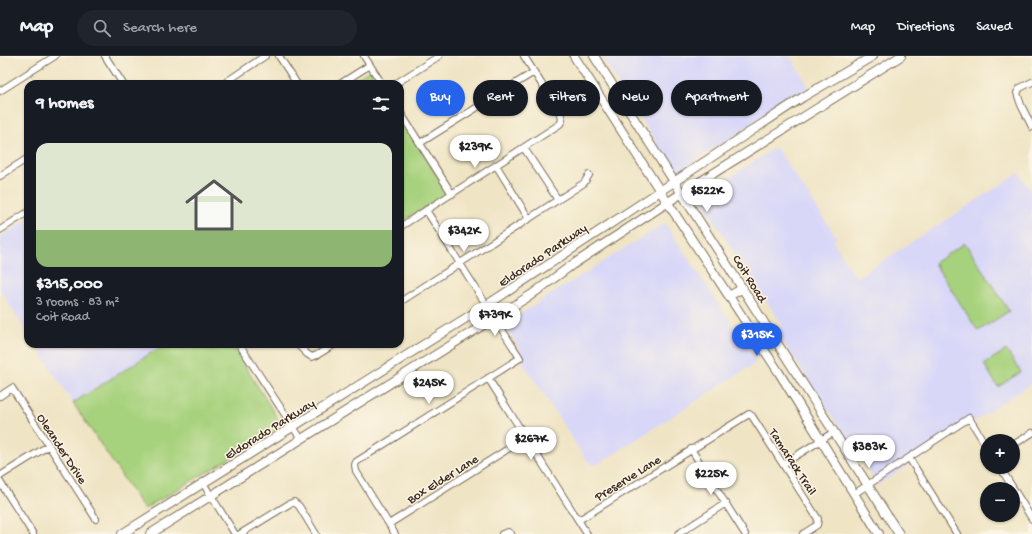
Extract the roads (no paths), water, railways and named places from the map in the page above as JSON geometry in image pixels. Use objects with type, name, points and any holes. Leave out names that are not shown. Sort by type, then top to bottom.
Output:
[{"type":"main road","points":[[574,56],[778,371],[820,441],[880,534]]},
{"type":"main road","name":"Coit Road","points":[[594,56],[899,534]]},
{"type":"main road","name":"Eldorado Parkway","points":[[122,534],[486,306],[803,97],[873,56]]},
{"type":"main road","name":"Eldorado Parkway","points":[[150,534],[531,295],[572,265],[682,193],[901,56]]},
{"type":"main road","points":[[769,120],[778,133]]},
{"type":"main road","points":[[564,254],[572,265]]},
{"type":"main road","points":[[729,296],[743,288]]},
{"type":"main road","points":[[778,371],[791,363]]},
{"type":"street","points":[[0,91],[55,56]]},
{"type":"street","points":[[105,56],[120,80]]},
{"type":"street","points":[[229,80],[265,56]]},
{"type":"street","points":[[279,56],[294,80]]},
{"type":"street","points":[[364,56],[379,80]]},
{"type":"street","points":[[401,80],[439,56]]},
{"type":"street","points":[[404,224],[557,127],[562,120],[561,115],[524,56]]},
{"type":"street","points":[[346,80],[370,65]]},
{"type":"street","points":[[420,143],[534,72]]},
{"type":"street","points":[[1032,82],[1020,88],[1017,93],[1023,110],[1032,127]]},
{"type":"street","points":[[404,118],[452,194]]},
{"type":"street","points":[[524,148],[558,200]]},
{"type":"street","points":[[0,176],[24,161]]},
{"type":"street","points":[[496,165],[529,219]]},
{"type":"street","points":[[404,299],[584,183],[589,175]]},
{"type":"street","points":[[395,534],[356,470],[355,465],[362,458],[520,358],[426,210]]},
{"type":"street","points":[[0,230],[24,215]]},
{"type":"street","points":[[242,348],[301,439]]},
{"type":"street","points":[[302,348],[312,357],[328,348]]},
{"type":"street","points":[[488,378],[588,534]]},
{"type":"street","name":"Oleander Drive","points":[[0,396],[12,388],[96,519]]},
{"type":"street","name":"Preserve Lane","points":[[579,520],[748,414]]},
{"type":"street","name":"Tamarack Trail","points":[[748,414],[752,416],[819,522],[803,534]]},
{"type":"street","points":[[854,494],[969,418],[980,436]]},
{"type":"street","points":[[783,464],[834,432]]},
{"type":"street","points":[[1020,441],[1032,433]]},
{"type":"street","name":"Box Elder Lane","points":[[389,524],[527,437]]},
{"type":"street","points":[[0,476],[48,446]]},
{"type":"street","points":[[691,449],[745,534]]},
{"type":"street","points":[[909,458],[957,534]]},
{"type":"street","points":[[1004,474],[1032,518]]},
{"type":"street","points":[[0,482],[33,534]]},
{"type":"street","points":[[203,483],[235,534]]},
{"type":"street","points":[[240,534],[294,502],[299,506],[316,534]]},
{"type":"street","points":[[678,534],[726,504]]}]
